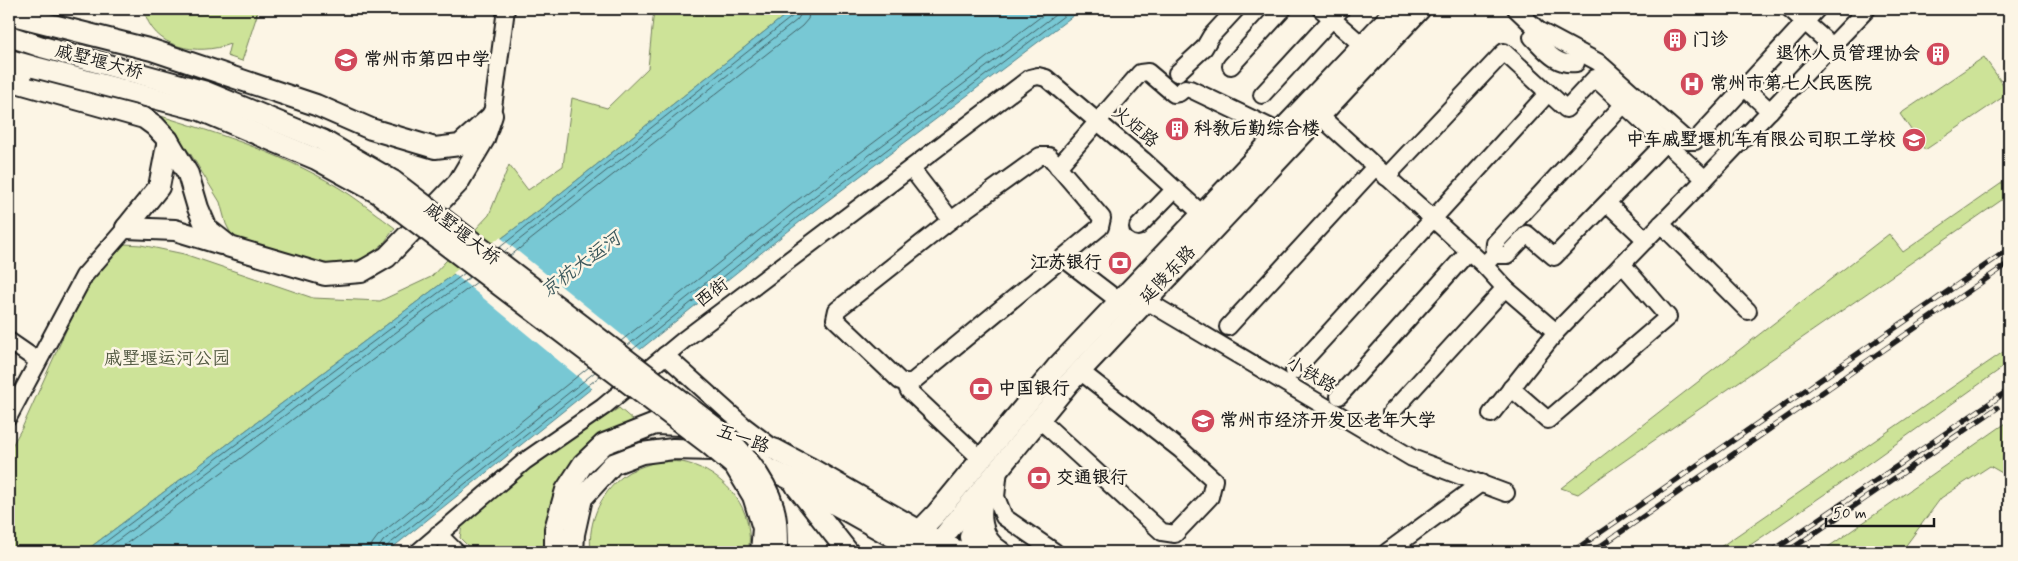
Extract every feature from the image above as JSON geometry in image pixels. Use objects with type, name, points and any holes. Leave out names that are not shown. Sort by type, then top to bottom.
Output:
[{"type":"main road","name":"延陵东路","points":[[934,547],[1080,371],[1132,297],[1202,214],[1280,132],[1313,109],[1362,45],[1397,9]]},
{"type":"main road","name":"延陵东路","points":[[911,545],[1056,368],[1132,297],[1313,109],[1420,9]]},
{"type":"main road","points":[[9,14],[152,50],[316,105],[371,129],[435,148],[460,145],[492,116]]},
{"type":"main road","name":"戚墅堰大桥","points":[[10,36],[42,47],[206,92],[322,140],[393,181],[726,435],[744,456],[767,490],[776,519],[777,552]]},
{"type":"main road","name":"戚墅堰大桥","points":[[9,60],[200,110],[316,159],[378,193],[709,444],[735,466],[753,496],[763,528],[761,552]]},
{"type":"main road","points":[[9,80],[144,118],[155,126],[168,140],[188,174],[198,208],[207,229],[230,247]]},
{"type":"main road","points":[[126,228],[175,230],[326,275],[361,272],[386,257],[458,182],[484,139],[492,116]]},
{"type":"main road","points":[[126,228],[160,186],[168,140]]},
{"type":"main road","name":"五一路","points":[[567,538],[566,490],[583,464],[604,444],[655,424],[707,426],[776,450],[911,545]]},
{"type":"main road","name":"五一路","points":[[567,538],[582,498],[613,464],[642,453],[673,449],[715,450],[763,466],[790,479],[911,545],[960,552]]},
{"type":"main road","points":[[974,552],[970,537],[983,497],[996,473]]},
{"type":"main road","points":[[790,479],[848,552]]},
{"type":"main road","points":[[983,497],[981,521],[987,542],[1001,552]]},
{"type":"main road","points":[[554,552],[567,538]]},
{"type":"street","points":[[492,116],[504,9]]},
{"type":"street","points":[[1177,73],[1204,48],[1211,36],[1236,9]]},
{"type":"street","points":[[1231,66],[1283,9]]},
{"type":"street","points":[[1516,9],[1538,30],[1598,62],[1687,141],[1695,141],[1817,9]]},
{"type":"street","points":[[1790,9],[1832,46]]},
{"type":"street","points":[[1491,414],[1556,332],[1705,180],[1867,9]]},
{"type":"street","points":[[1262,95],[1332,12],[1362,45]]},
{"type":"street","points":[[1538,30],[1532,37],[1555,59],[1566,64],[1576,63]]},
{"type":"street","points":[[1228,327],[1381,172],[1504,52],[1566,109],[1595,78],[1705,180]]},
{"type":"street","points":[[1058,167],[1140,72],[1148,72],[1174,94],[1179,93],[1185,88],[1190,89],[1280,132]]},
{"type":"street","name":"火炬路","points":[[1038,76],[1046,78],[1202,214]]},
{"type":"street","name":"西街","points":[[418,552],[525,461],[603,407],[665,355],[1030,78],[1038,76]]},
{"type":"street","points":[[1745,88],[1770,111]]},
{"type":"street","points":[[1294,371],[1548,93]]},
{"type":"street","points":[[1489,260],[1495,243],[1624,104]]},
{"type":"street","points":[[1313,109],[1468,252],[1489,260],[1506,288],[1556,332]]},
{"type":"street","points":[[1489,260],[1507,254],[1527,234],[1554,258],[1665,143]]},
{"type":"street","points":[[1040,156],[1049,156],[1058,167],[1102,218],[1100,227],[911,383],[900,381],[835,319],[837,310],[952,220],[1040,156]]},
{"type":"street","points":[[911,168],[952,220]]},
{"type":"street","points":[[1138,228],[1175,189]]},
{"type":"street","points":[[1607,203],[1646,240]]},
{"type":"street","points":[[1661,224],[1748,311]]},
{"type":"street","points":[[9,416],[84,276],[126,228]]},
{"type":"street","points":[[1339,396],[1468,252]]},
{"type":"street","name":"小铁路","points":[[1063,258],[1412,458],[1506,493]]},
{"type":"street","points":[[1511,388],[1548,420],[1668,317],[1622,264]]},
{"type":"street","points":[[1391,413],[1506,288]]},
{"type":"street","points":[[9,341],[38,361]]},
{"type":"street","points":[[665,355],[744,425],[776,450]]},
{"type":"street","points":[[1039,419],[1162,532],[1175,534],[1210,496],[1214,480],[1180,450],[1080,371]]},
{"type":"street","points":[[905,382],[909,391],[981,459]]},
{"type":"street","points":[[996,473],[996,497],[1004,517],[1055,552]]},
{"type":"street","points":[[1387,552],[1481,483]]},
{"type":"street","points":[[438,534],[456,552]]},
{"type":"green space","points":[[144,9],[259,9],[242,61],[227,56],[230,44],[217,48],[191,49],[166,41],[156,33]]},
{"type":"green space","name":"戚墅堰运河公园","points":[[654,9],[793,9],[542,208],[84,552],[9,552],[9,451],[22,428],[87,284],[125,244],[141,245],[184,254],[313,298],[380,301],[431,277],[489,215],[509,165],[528,190],[563,166],[572,98],[607,108],[648,68]]},
{"type":"green space","points":[[1984,57],[2009,93],[1925,150],[1900,114]]},
{"type":"green space","points":[[154,114],[255,147],[303,168],[349,194],[395,228],[383,244],[365,258],[325,267],[233,238],[226,224],[220,202],[190,153]]},
{"type":"green space","points":[[2009,178],[2009,195],[1578,494],[1561,488],[1889,234],[1903,252]]},
{"type":"green space","points":[[2009,348],[2009,363],[1841,483],[1740,552],[1713,552]]},
{"type":"green space","points":[[619,408],[633,420],[593,442],[566,470],[549,508],[544,552],[474,552],[460,538],[462,525],[533,463]]},
{"type":"green space","points":[[2009,421],[2009,477],[1990,466],[1941,498],[1901,552],[1821,552]]},
{"type":"green space","points":[[655,462],[682,462],[695,466],[718,478],[728,487],[736,497],[747,520],[748,552],[591,552],[590,540],[594,518],[598,507],[611,487],[629,472]]},
{"type":"water","name":"京杭大运河","points":[[793,9],[1082,9],[806,217],[387,552],[84,552],[542,208]]},
{"type":"pier","points":[[500,237],[642,351],[594,390],[453,273]]},
{"type":"railway","points":[[1572,552],[2009,249]]},
{"type":"railway","points":[[1592,552],[2009,263]]},
{"type":"railway","points":[[1771,552],[2009,390]]},
{"type":"railway","points":[[1787,552],[1997,408]]},
{"type":"place","name":"门诊","points":[[1675,40]]},
{"type":"place","name":"退休人员管理协会","points":[[1938,54]]},
{"type":"place","name":"常州市第四中学","points":[[346,60]]},
{"type":"place","name":"常州市第七人民医院","points":[[1692,84]]},
{"type":"place","name":"科教后勤综合楼","points":[[1177,129]]},
{"type":"place","name":"中车戚墅堰机车有限公司职工学校","points":[[1914,140]]},
{"type":"place","name":"江苏银行","points":[[1120,263]]},
{"type":"place","name":"中国银行","points":[[981,389]]},
{"type":"place","name":"常州市经济开发区老年大学","points":[[1203,421]]},
{"type":"place","name":"交通银行","points":[[1039,478]]}]
